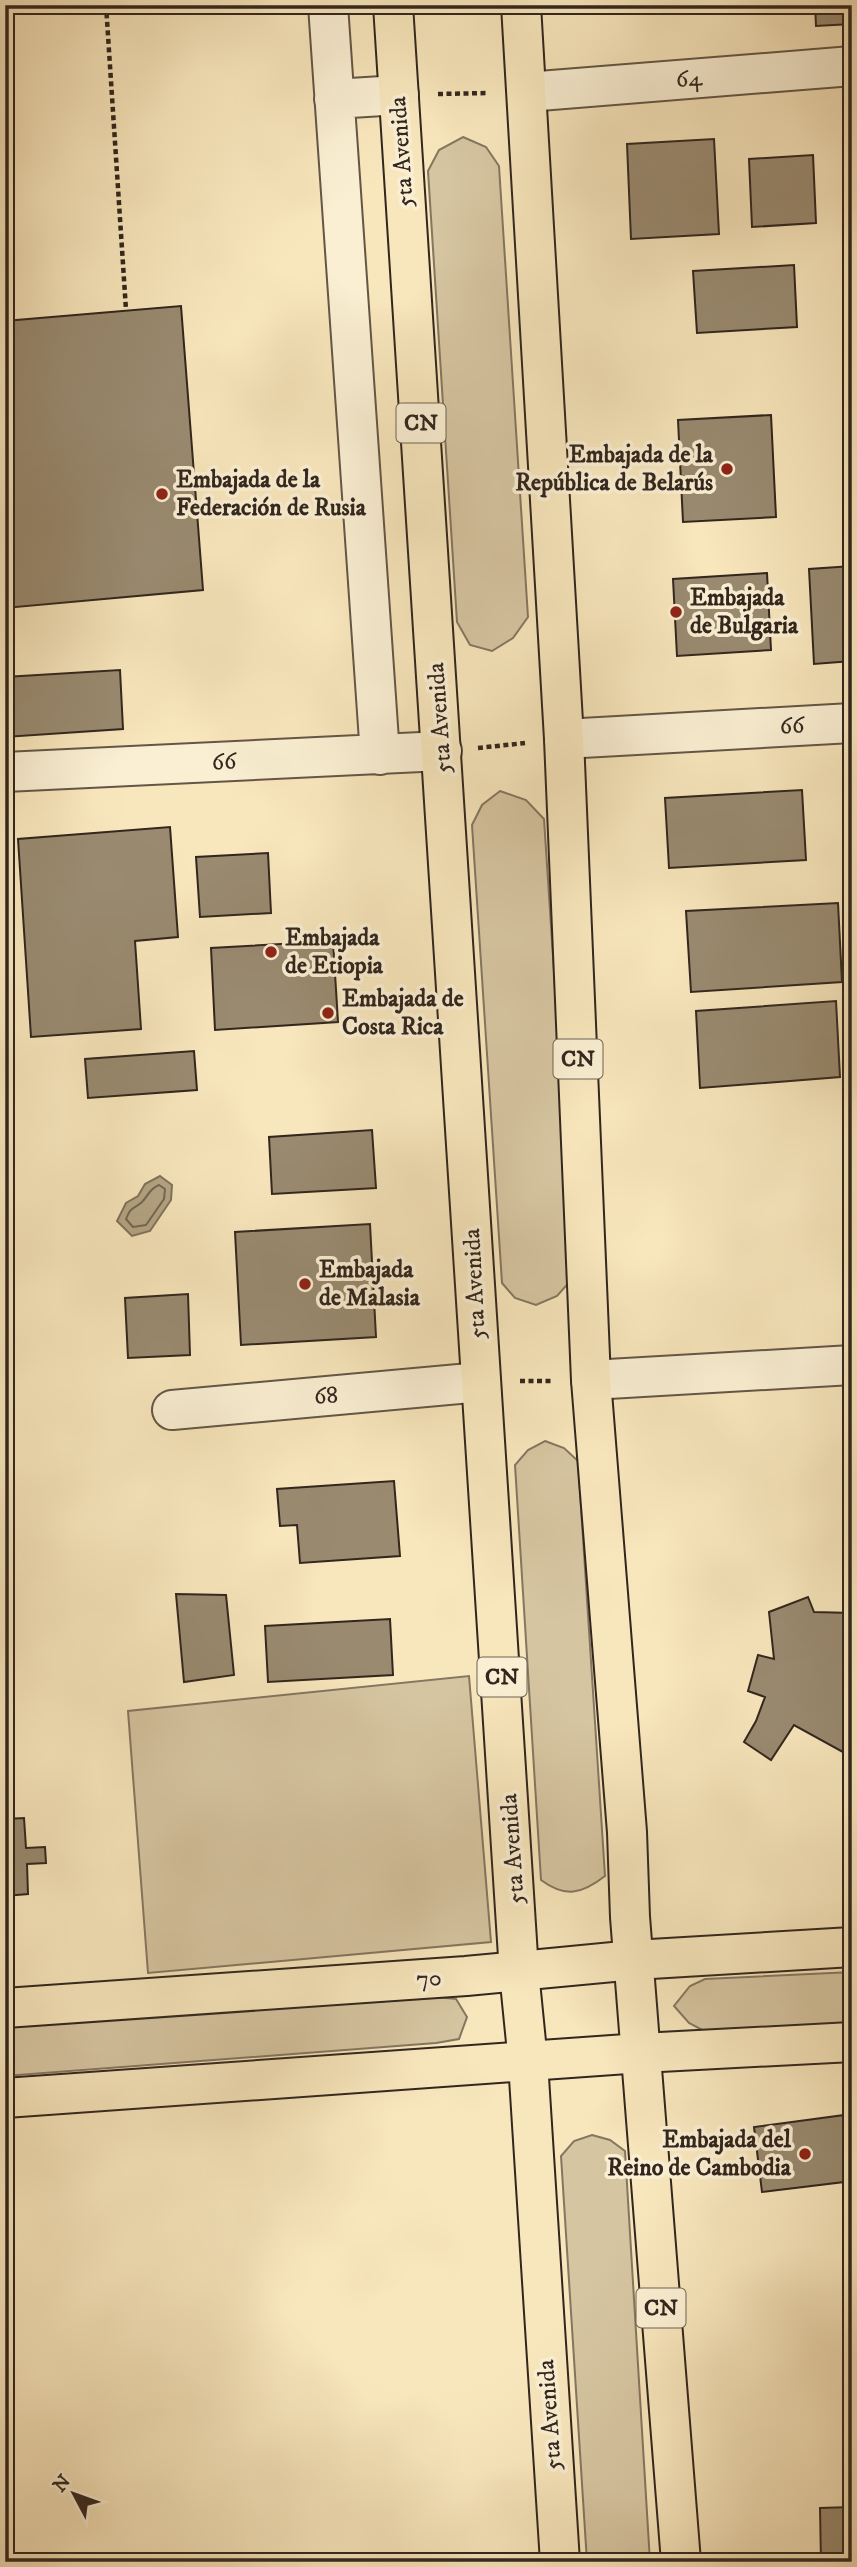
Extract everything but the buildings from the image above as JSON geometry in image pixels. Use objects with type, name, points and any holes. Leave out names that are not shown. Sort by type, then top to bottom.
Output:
[{"type":"main road","name":"5ta Avenida","points":[[393,5],[519,1972],[528,2062],[560,2562]]},
{"type":"main road","name":"CN","points":[[521,5],[564,739],[591,1380],[681,2562]]},
{"type":"main road","name":"70","points":[[5,2008],[519,1972],[634,1960],[852,1947]]},
{"type":"main road","points":[[5,2098],[641,2053],[852,2042]]},
{"type":"street","points":[[328,5],[380,755]]},
{"type":"street","name":"64","points":[[527,92],[852,66]]},
{"type":"street","points":[[334,99],[399,95]]},
{"type":"street","name":"66","points":[[564,739],[852,723]]},
{"type":"street","name":"66","points":[[5,772],[442,751]]},
{"type":"street","points":[[591,1380],[852,1365]]},
{"type":"street","name":"68","points":[[172,1410],[481,1382]]},
{"type":"path","points":[[106,5],[126,310]]},
{"type":"path","points":[[399,95],[527,92]]},
{"type":"path","points":[[442,751],[564,739]]},
{"type":"path","points":[[481,1382],[591,1380]]},
{"type":"shaded area","points":[[463,137],[486,147],[499,166],[528,617],[513,638],[492,651],[470,645],[457,622],[428,171],[439,150]]},
{"type":"shaded area","points":[[500,791],[526,800],[544,819],[574,1277],[557,1296],[536,1305],[515,1298],[502,1283],[472,825],[482,805]]},
{"type":"shaded area","points":[[545,1441],[564,1448],[578,1461],[605,1876],[589,1887],[573,1892],[558,1890],[541,1880],[515,1465],[528,1450]]},
{"type":"shaded area","points":[[469,1676],[491,1942],[148,1973],[128,1711]]},
{"type":"shaded area","points":[[852,1972],[852,2025],[706,2032],[689,2023],[674,2006],[690,1986],[705,1979]]},
{"type":"shaded area","points":[[436,1997],[456,1999],[467,2017],[459,2039],[436,2043],[5,2076],[5,2027]]},
{"type":"shaded area","points":[[592,2135],[610,2140],[625,2151],[650,2562],[587,2562],[561,2156],[574,2141]]},
{"type":"water","points":[[160,1176],[172,1185],[171,1200],[150,1231],[132,1236],[117,1221],[126,1203],[138,1196],[145,1184]]},
{"type":"place","name":"Embajada de la República de Belarús","points":[[727,469]]},
{"type":"place","name":"Embajada de la Federación de Rusia","points":[[162,494]]},
{"type":"place","name":"Embajada de Bulgaria","points":[[676,612]]},
{"type":"place","name":"Embajada de Etiopia","points":[[271,952]]},
{"type":"place","name":"Embajada de Costa Rica","points":[[328,1013]]},
{"type":"place","name":"Embajada de Malasia","points":[[305,1284]]},
{"type":"place","name":"Embajada del Reino de Cambodia","points":[[805,2154]]}]
